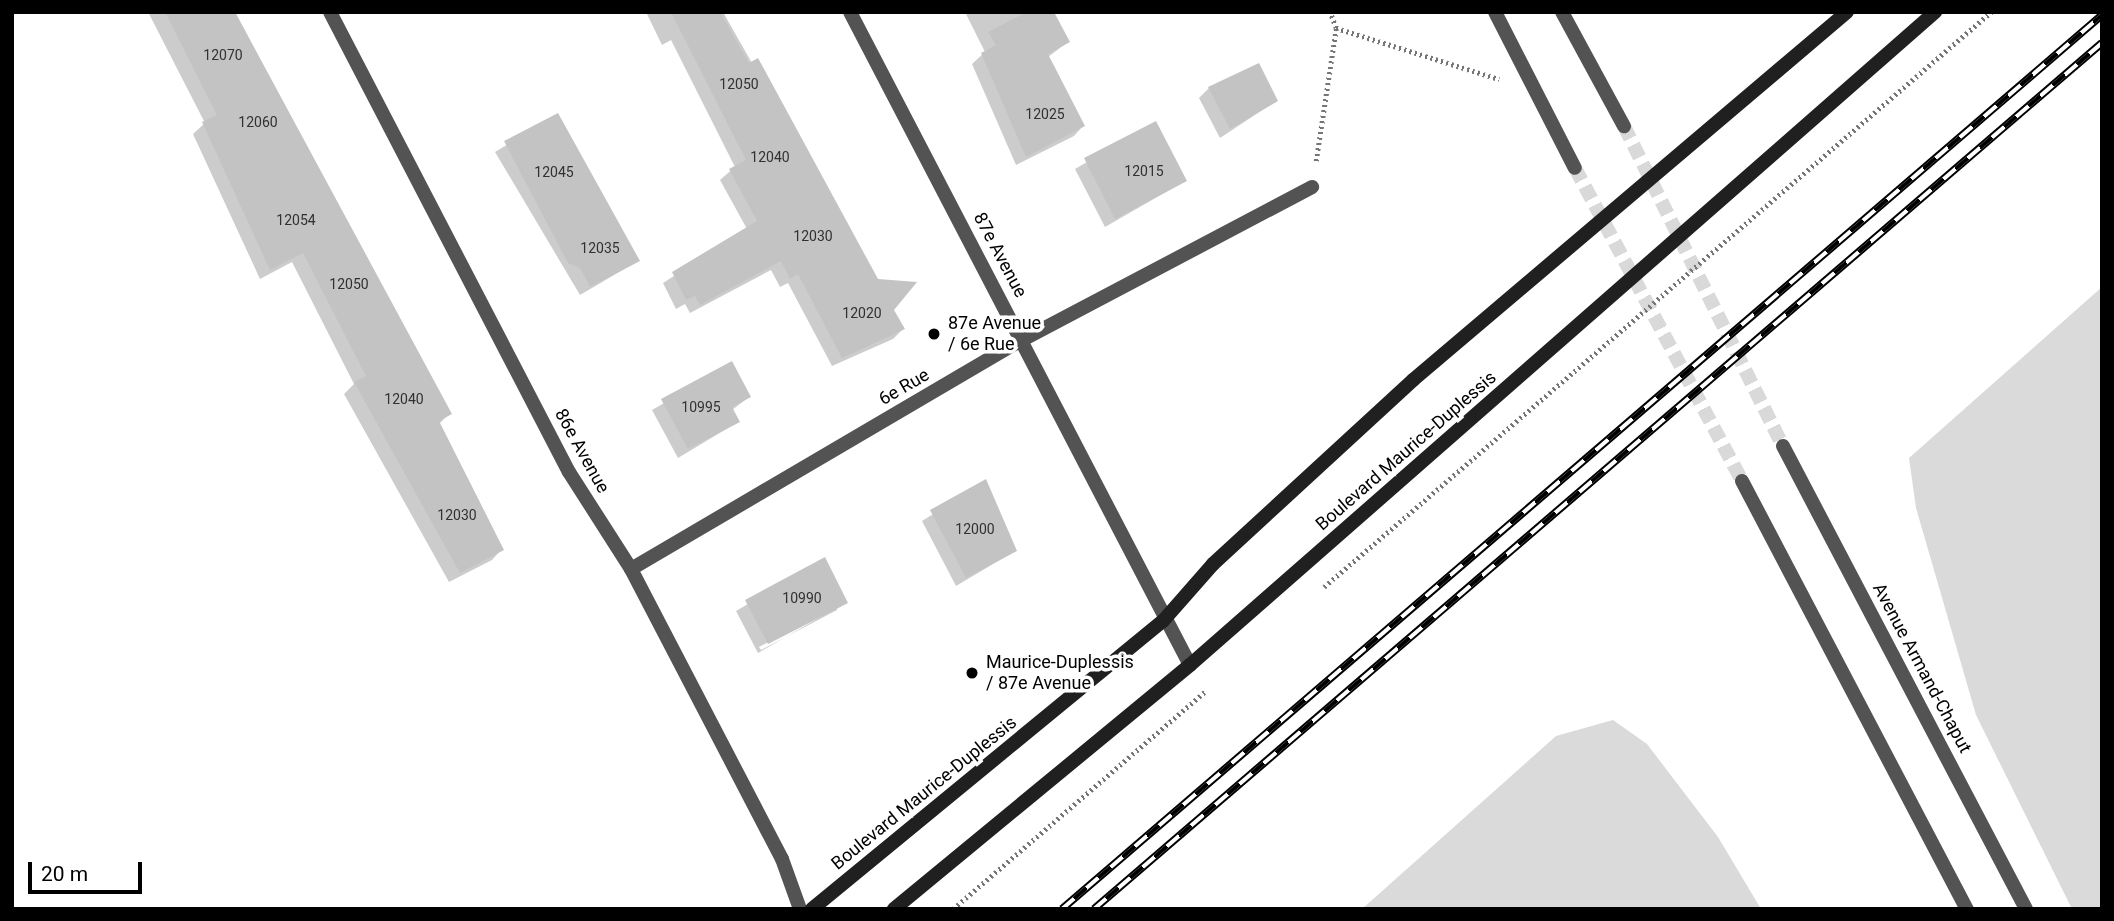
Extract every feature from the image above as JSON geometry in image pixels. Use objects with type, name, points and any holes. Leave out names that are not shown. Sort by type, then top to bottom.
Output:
[{"type":"street","name":"86e Avenue","points":[[330,12],[569,472],[631,569],[782,859],[800,909]]},
{"type":"street","name":"87e Avenue","points":[[850,12],[1022,340],[1163,621],[1190,665]]},
{"type":"street","points":[[1495,12],[1575,167]]},
{"type":"street","points":[[1562,12],[1624,126]]},
{"type":"street","name":"Boulevard Maurice-Duplessis","points":[[812,909],[1163,621],[1213,564],[1413,380],[1562,260],[1847,12]]},
{"type":"street","name":"Boulevard Maurice-Duplessis","points":[[894,909],[1190,665],[1725,201],[1935,12]]},
{"type":"street","name":"6e Rue","points":[[631,569],[1022,340],[1312,187]]},
{"type":"street","name":"Avenue Armand-Chaput","points":[[1783,446],[2026,909]]},
{"type":"street","points":[[1742,481],[1967,909]]},
{"type":"path","points":[[1312,187],[1336,28],[1330,12]]},
{"type":"path","points":[[1321,590],[1592,353],[1762,213],[1991,12]]},
{"type":"path","points":[[1336,28],[1537,91]]},
{"type":"path","points":[[953,909],[1216,681]]},
{"type":"shaded area","points":[[2102,287],[2102,909],[2072,909],[1976,715],[1916,508],[1909,458]]},
{"type":"shaded area","points":[[1613,720],[1647,744],[1718,837],[1761,909],[1362,909],[1556,736]]},
{"type":"building","points":[[165,12],[235,12],[452,414],[439,421],[504,550],[460,573],[354,382],[366,376],[303,253],[270,270],[202,122],[217,115]]},
{"type":"building","points":[[671,12],[720,12],[749,63],[758,58],[878,279],[917,282],[894,310],[905,329],[842,358],[798,274],[790,279],[781,261],[700,305],[695,296],[686,300],[672,272],[757,221],[729,169],[746,160]]},
{"type":"building","points":[[1027,12],[1054,12],[1070,42],[1048,54],[1085,126],[1026,157],[981,53],[996,45],[988,32]]},
{"type":"building","points":[[1259,63],[1278,101],[1230,129],[1208,87]]},
{"type":"building","points":[[558,113],[640,261],[590,287],[580,268],[568,263],[504,141]]},
{"type":"building","points":[[1156,121],[1187,181],[1115,219],[1084,158]]},
{"type":"building","points":[[732,361],[751,397],[732,407],[740,422],[688,449],[661,399]]},
{"type":"building","points":[[986,479],[1017,551],[966,578],[930,510]]},
{"type":"building","points":[[825,557],[848,603],[768,644],[745,600]]},
{"type":"tunnel","points":[[1624,126],[1783,446]]},
{"type":"tunnel","points":[[1575,168],[1742,481]]},
{"type":"railway","points":[[1062,909],[2102,15]]},
{"type":"railway","points":[[1094,909],[2102,43]]},
{"type":"place","name":"87e Avenue / 6e Rue","points":[[934,334]]},
{"type":"place","name":"Maurice-Duplessis / 87e Avenue","points":[[972,673]]}]
